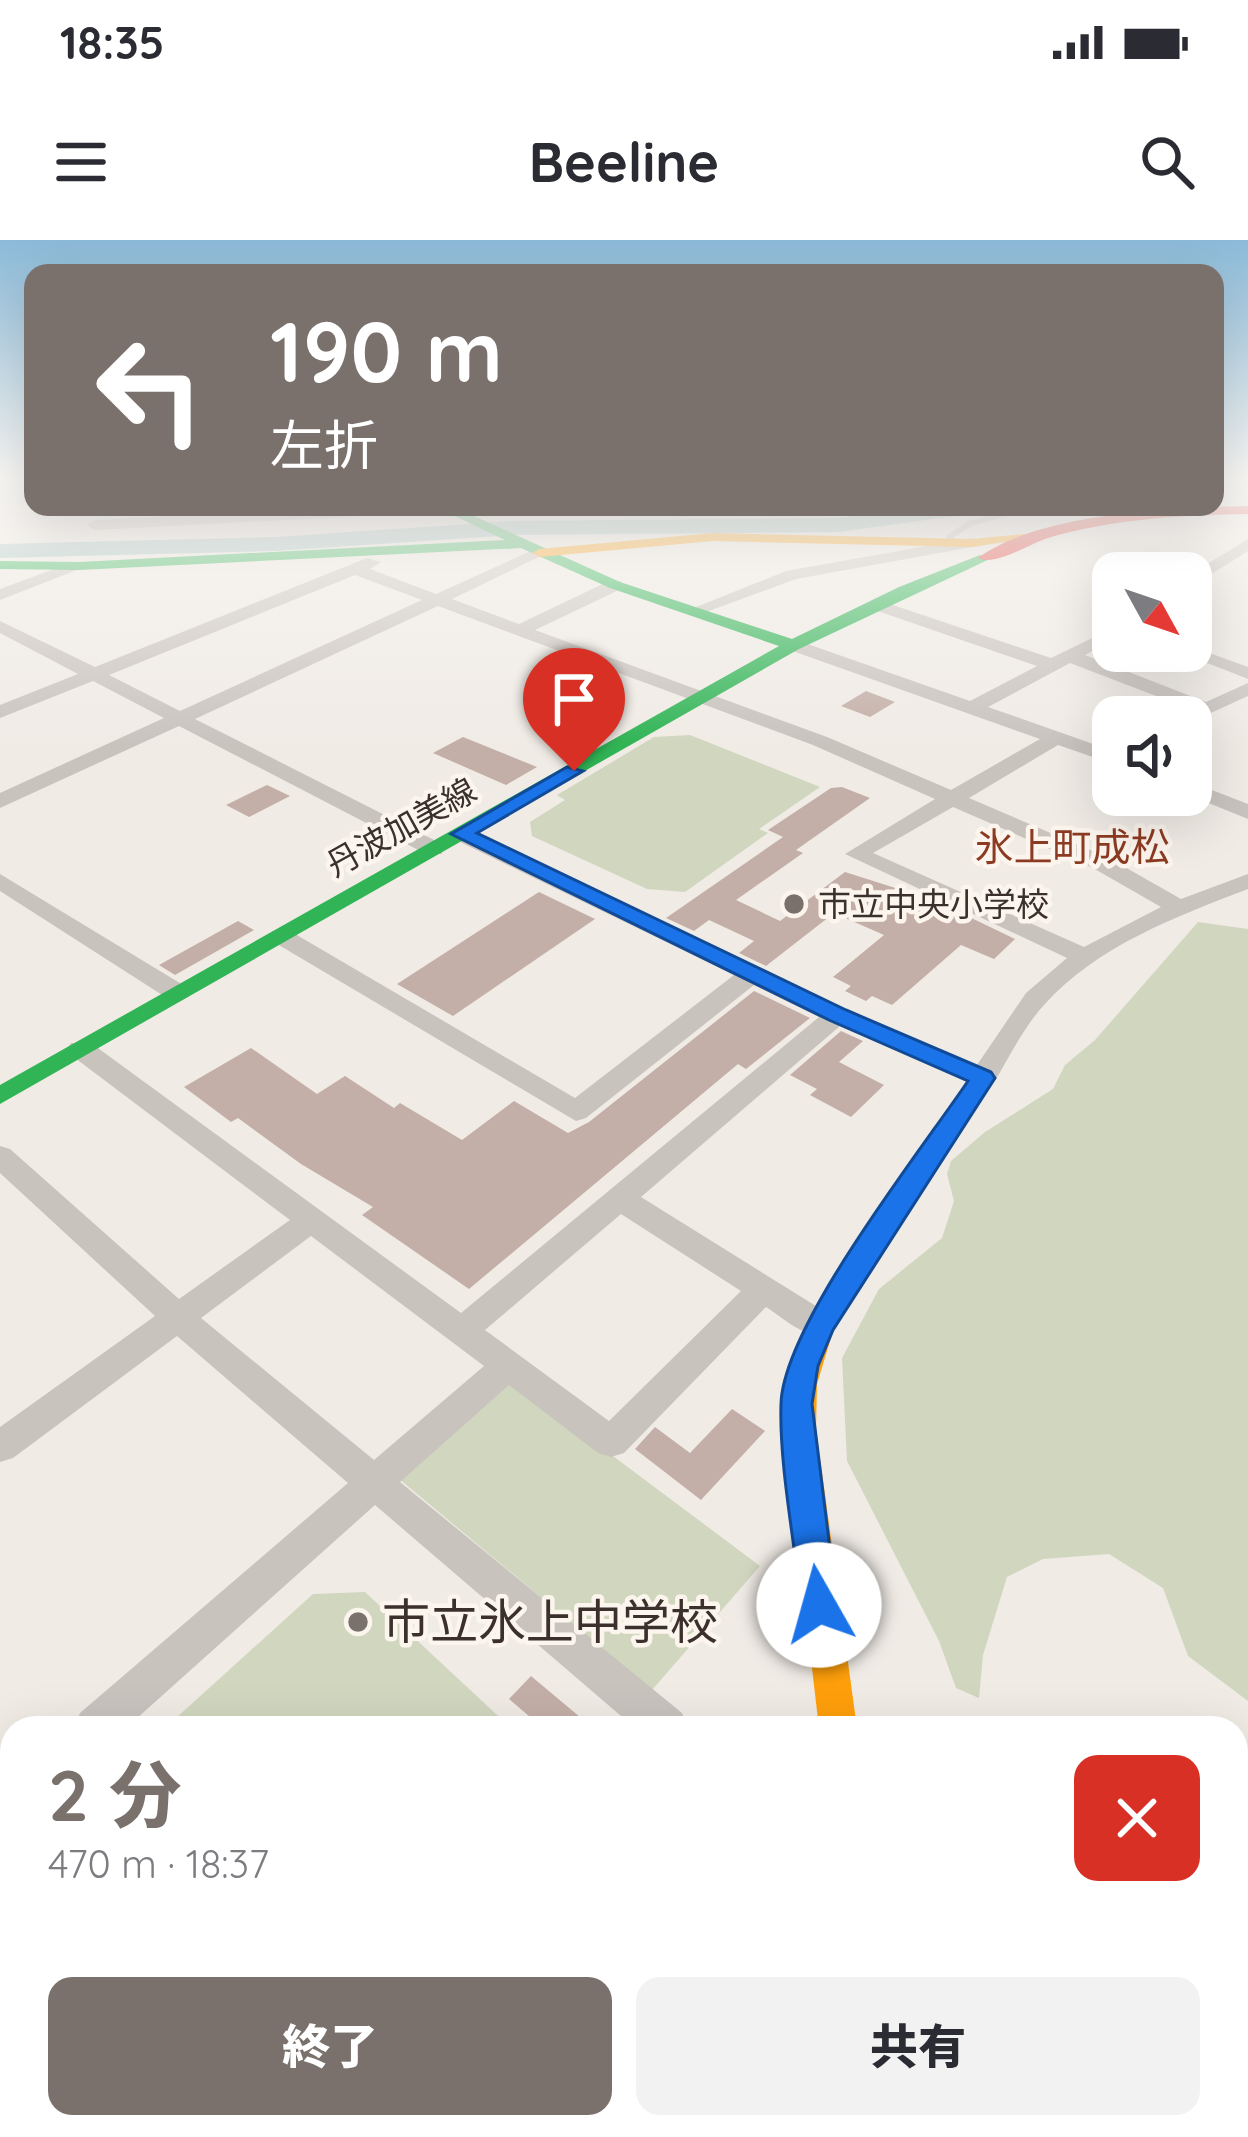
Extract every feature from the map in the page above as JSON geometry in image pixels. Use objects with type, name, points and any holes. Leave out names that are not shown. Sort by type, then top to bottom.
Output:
[{"type":"main road","points":[[574,568],[793,645]]},
{"type":"main road","name":"丹波加美線","points":[[0,1096],[937,568]]},
{"type":"main road","points":[[835,1716],[796,1404],[802,1366],[820,1325],[982,1078]]},
{"type":"street","points":[[0,595],[75,568]]},
{"type":"street","points":[[0,712],[351,568]]},
{"type":"street","points":[[379,568],[440,601],[820,741],[1101,863],[1178,907]]},
{"type":"street","points":[[0,801],[440,601],[493,568]]},
{"type":"street","points":[[698,610],[792,575],[838,568]]},
{"type":"street","points":[[523,628],[615,585]]},
{"type":"street","points":[[875,604],[1064,662],[1154,696]]},
{"type":"street","points":[[0,626],[434,849]]},
{"type":"street","points":[[793,645],[1092,751]]},
{"type":"street","points":[[971,708],[1092,645]]},
{"type":"street","points":[[1212,660],[1248,673]]},
{"type":"street","points":[[1212,705],[1248,689]]},
{"type":"street","points":[[1056,738],[856,854],[1088,958]]},
{"type":"street","points":[[1212,797],[1248,812]]},
{"type":"street","points":[[461,834],[837,1015],[982,1078],[1031,1004],[1088,958],[1178,907],[1248,881]]},
{"type":"street","points":[[0,881],[179,994]]},
{"type":"street","points":[[281,936],[576,1112],[752,974]]},
{"type":"street","points":[[462,1331],[837,1015]]},
{"type":"street","points":[[81,1049],[611,1442],[763,1289]]},
{"type":"street","points":[[0,1156],[177,1317],[653,1716]]},
{"type":"street","points":[[620,1198],[820,1325]]},
{"type":"street","points":[[0,1447],[313,1219]]},
{"type":"street","points":[[109,1716],[508,1365]]},
{"type":"green space","points":[[690,735],[820,787],[759,829],[768,833],[685,892],[647,889],[532,836],[530,822],[565,800],[557,795],[654,737]]},
{"type":"green space","points":[[1198,922],[1248,929],[1248,1701],[1188,1656],[1163,1588],[1109,1554],[1043,1559],[1007,1577],[983,1655],[979,1698],[956,1688],[939,1641],[847,1461],[842,1358],[879,1289],[942,1238],[954,1201],[947,1174],[951,1161],[985,1132],[1053,1089],[1065,1065],[1095,1040]]},
{"type":"green space","points":[[510,1379],[760,1566],[652,1690],[398,1478]]},
{"type":"green space","points":[[365,1592],[498,1716],[178,1716],[313,1594]]},
{"type":"building","points":[[866,691],[895,702],[870,717],[841,706]]},
{"type":"building","points":[[463,737],[537,767],[506,785],[433,753]]},
{"type":"building","points":[[267,785],[290,796],[249,817],[226,805]]},
{"type":"building","points":[[842,787],[870,798],[736,900],[780,921],[845,872],[936,901],[1015,939],[994,959],[961,945],[892,1005],[872,996],[866,1001],[845,991],[851,986],[833,977],[884,935],[834,913],[766,966],[739,953],[754,941],[709,920],[694,931],[666,918],[783,837],[768,830],[831,788]]},
{"type":"building","points":[[539,892],[595,919],[453,1016],[397,984]]},
{"type":"building","points":[[238,921],[254,930],[175,975],[159,965]]},
{"type":"building","points":[[754,991],[810,1018],[746,1069],[738,1064],[469,1289],[362,1215],[373,1207],[301,1164],[238,1118],[231,1122],[184,1087],[251,1048],[317,1094],[345,1076],[394,1108],[400,1103],[462,1140],[514,1101],[568,1133],[589,1122]]},
{"type":"building","points":[[841,1031],[863,1041],[839,1062],[884,1085],[851,1117],[810,1095],[817,1089],[790,1075]]},
{"type":"building","points":[[732,1409],[765,1431],[701,1500],[635,1449],[655,1427],[690,1453]]},
{"type":"building","points":[[531,1676],[579,1716],[529,1716],[509,1699]]},
{"type":"traffic: fast","points":[[576,568],[793,645]]},
{"type":"traffic: fast","points":[[0,1096],[793,645],[961,568]]},
{"type":"traffic: slow","points":[[836,1716],[800,1429],[802,1384],[820,1325],[983,1078]]},
{"type":"place","name":"市立中央小学校","points":[[794,904]]},
{"type":"place","name":"市立氷上中学校","points":[[358,1622]]},
{"type":"district","name":"氷上町成松","points":[[1072,847]]},
{"type":"route","points":[[574,771],[461,834],[837,1015],[982,1078],[820,1325],[802,1366],[796,1404],[819,1605]]}]
